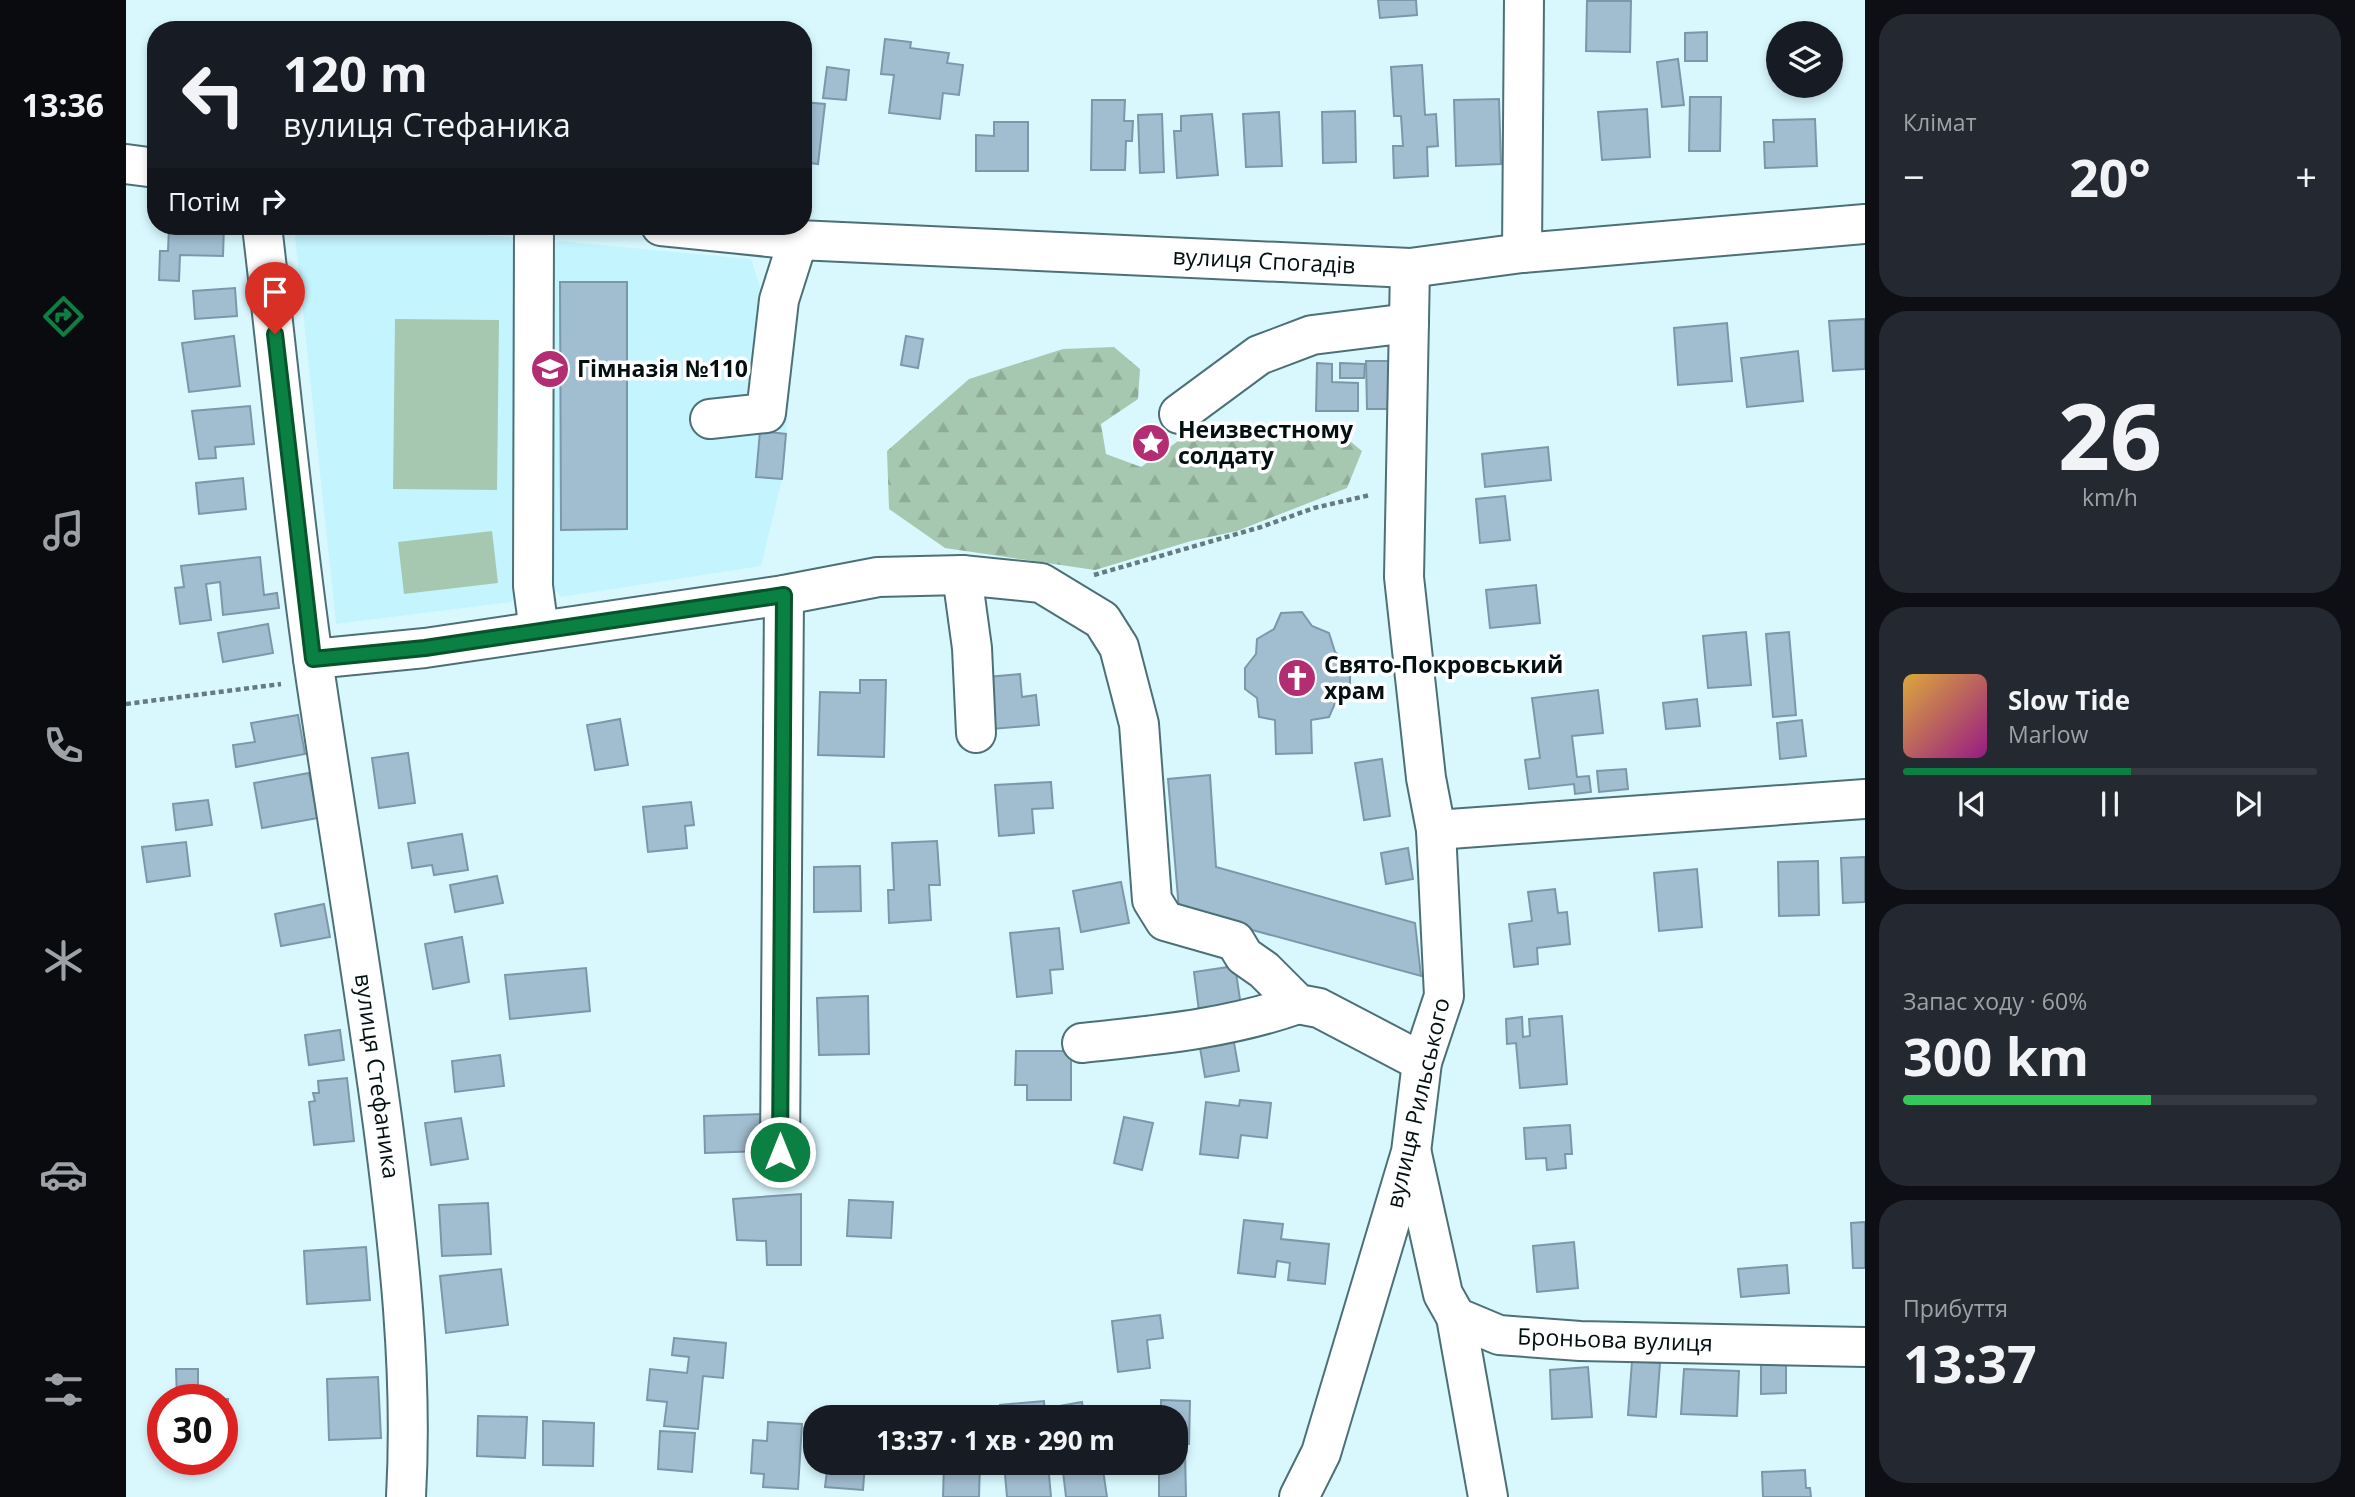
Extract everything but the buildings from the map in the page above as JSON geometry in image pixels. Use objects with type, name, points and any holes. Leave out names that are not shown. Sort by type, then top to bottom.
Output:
[{"type":"street","points":[[1522,253],[1524,0]]},
{"type":"street","points":[[126,164],[147,167]]},
{"type":"street","name":"вулиця Спогадів","points":[[749,235],[798,240],[1410,268],[1522,253],[1865,224]]},
{"type":"street","name":"вулиця Стефаника","points":[[263,235],[315,669],[359,944],[394,1207],[408,1356],[410,1429],[406,1497]]},
{"type":"street","points":[[534,235],[533,586],[539,631]]},
{"type":"street","points":[[710,419],[766,412],[779,300],[798,240]]},
{"type":"street","name":"вулиця Рильського","points":[[1299,1497],[1321,1453],[1411,1152],[1423,1062],[1444,996],[1436,830],[1426,778],[1404,577],[1410,268]]},
{"type":"street","points":[[1179,414],[1259,355],[1312,335],[1409,323]]},
{"type":"street","points":[[315,669],[425,648],[784,595],[878,577],[962,575],[1041,583],[1102,620],[1119,647],[1139,724],[1152,900],[1165,921],[1235,941],[1244,956],[1264,970],[1298,1004]]},
{"type":"street","points":[[962,575],[972,648],[976,733]]},
{"type":"street","points":[[780,1152],[784,595]]},
{"type":"street","points":[[1436,830],[1865,799]]},
{"type":"street","points":[[1082,1043],[1194,1032],[1255,1019],[1298,1004],[1319,1008],[1423,1062]]},
{"type":"street","points":[[1411,1152],[1443,1294],[1456,1317],[1488,1497]]},
{"type":"street","name":"Броньова вулиця","points":[[1456,1317],[1499,1335],[1580,1341],[1865,1346]]},
{"type":"path","points":[[1041,583],[1079,581],[1122,565],[1261,527],[1314,508],[1405,486]]},
{"type":"path","points":[[126,704],[315,669]]},
{"type":"shaded area","name":"Гімназія №110","points":[[295,235],[482,235],[510,237],[515,251],[550,251],[558,241],[751,259],[764,298],[798,304],[782,479],[761,566],[561,597],[550,585],[517,586],[512,602],[336,624]]},
{"type":"green space","points":[[395,319],[499,320],[497,490],[393,489]]},
{"type":"green space","points":[[1114,347],[1140,369],[1138,399],[1101,424],[1106,454],[1141,467],[1197,428],[1329,424],[1362,451],[1347,488],[1237,531],[1191,541],[1095,570],[945,548],[889,509],[887,451],[969,379],[1063,349]]},
{"type":"green space","points":[[492,531],[498,583],[404,594],[398,542]]},
{"type":"place","name":"Гімназія №110","points":[[550,369]]},
{"type":"place","name":"Неизвестному солдату","points":[[1151,443]]},
{"type":"place","name":"Свято-Покровський храм","points":[[1297,678]]},
{"type":"route","points":[[275,334],[313,659],[425,648],[784,595],[780,1152]]}]
